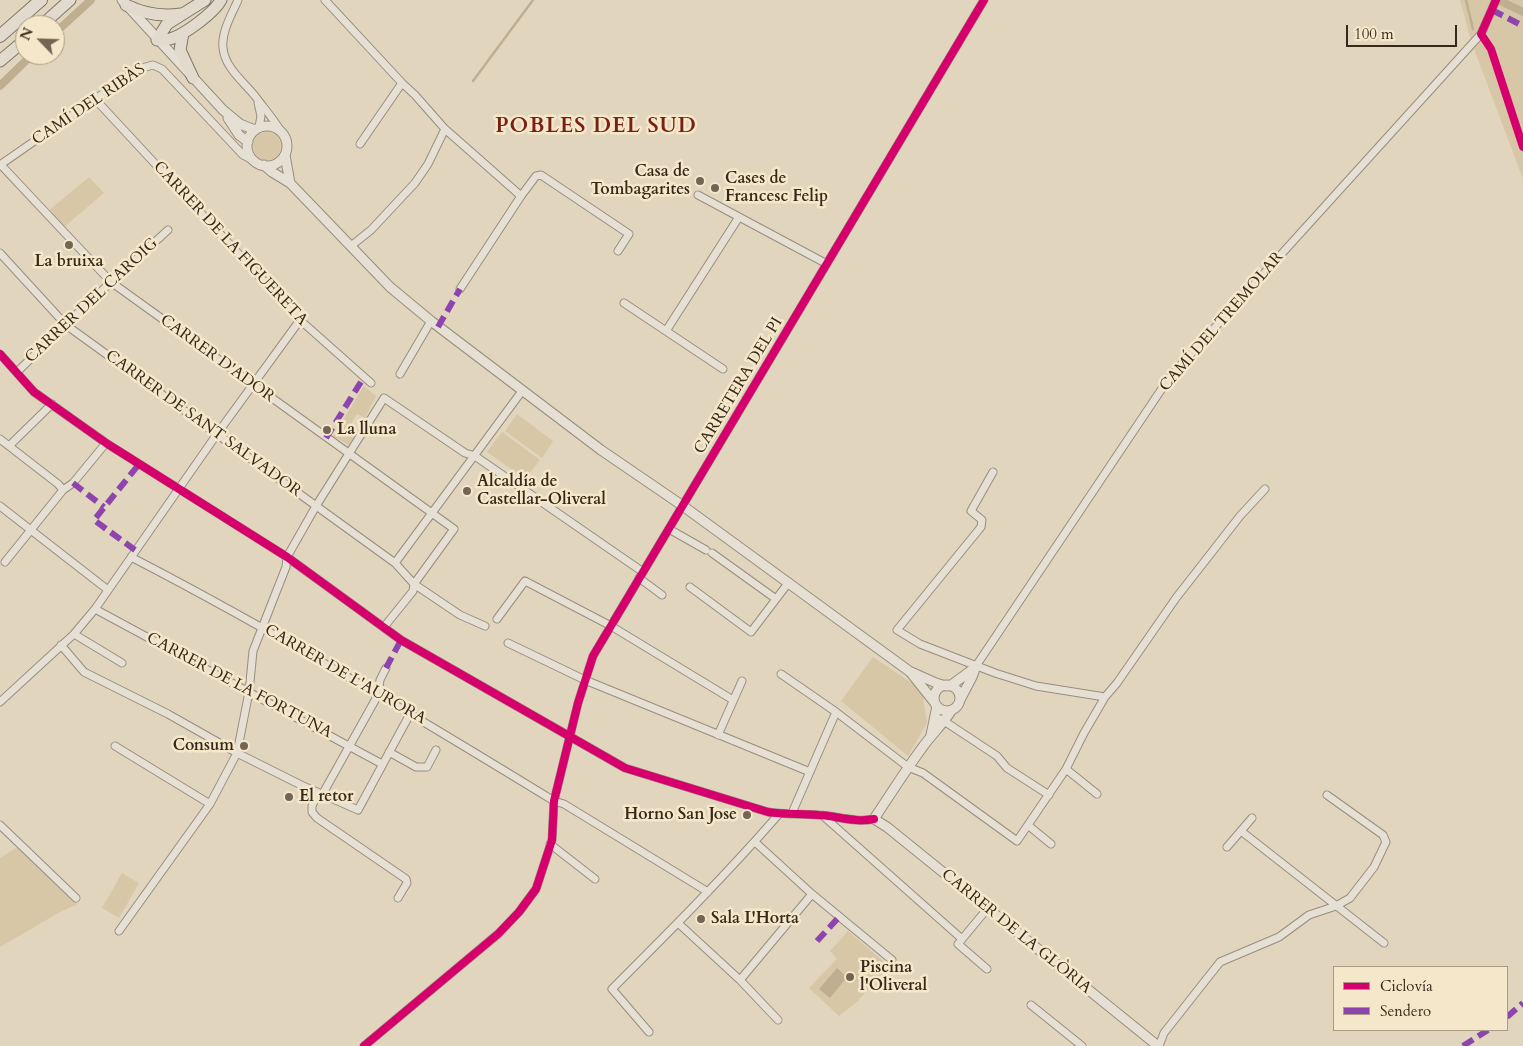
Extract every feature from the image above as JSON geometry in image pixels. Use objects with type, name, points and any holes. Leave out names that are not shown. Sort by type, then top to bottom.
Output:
[{"type":"highway","points":[[0,36],[41,0]]},
{"type":"highway","points":[[53,15],[70,0]]},
{"type":"highway","points":[[158,40],[167,24],[205,0]]},
{"type":"highway","points":[[158,40],[170,39],[183,33],[217,7],[221,0]]},
{"type":"highway","points":[[124,3],[138,11],[163,16],[185,13]]},
{"type":"highway","points":[[183,33],[180,50],[193,78]]},
{"type":"highway","points":[[0,62],[15,49]]},
{"type":"street","points":[[238,0],[224,33],[223,47],[233,71],[275,121],[286,139],[285,155],[290,183]]},
{"type":"street","points":[[325,0],[402,83],[415,94],[445,129],[521,196]]},
{"type":"street","name":"CARRETERA DEL PI","points":[[364,1046],[509,923],[536,890],[550,844],[554,801],[578,703],[593,656],[984,0]]},
{"type":"street","name":"CAMÍ DEL TREMOLAR","points":[[960,700],[976,666],[1169,378],[1481,34],[1496,0]]},
{"type":"street","points":[[124,3],[223,110],[240,124],[257,129],[270,126],[280,130]]},
{"type":"street","name":"CAMÍ DEL RIBÀS","points":[[0,165],[95,99],[142,68],[153,64],[162,69],[217,129],[235,145],[242,155],[254,161]]},
{"type":"street","points":[[360,144],[402,83]]},
{"type":"street","name":"CARRER DE LA FIGUERETA","points":[[95,99],[300,320],[371,383]]},
{"type":"street","points":[[0,354],[34,392],[106,443],[287,557],[401,640],[625,768],[779,814],[822,815],[865,821],[874,819],[931,735],[946,722],[951,711],[958,705],[960,700],[958,691],[909,671],[789,582],[601,450],[431,322],[390,286],[290,183],[254,161],[249,153],[248,142],[257,129],[260,116],[258,100]]},
{"type":"street","points":[[223,110],[240,135],[248,142]]},
{"type":"street","points":[[217,129],[225,130],[228,127],[229,119]]},
{"type":"street","name":"CAMÍ DEL RIBÀS","points":[[217,129],[229,136],[248,142]]},
{"type":"street","points":[[350,246],[371,230],[416,183],[428,164],[445,129]]},
{"type":"street","points":[[264,166],[278,162],[285,155]]},
{"type":"street","name":"CARRER D'ADOR","points":[[0,165],[111,282],[454,529],[414,584]]},
{"type":"street","points":[[460,289],[536,176],[541,175],[629,234],[618,251]]},
{"type":"street","points":[[698,195],[827,264]]},
{"type":"street","points":[[666,331],[739,217]]},
{"type":"street","name":"CARRER DEL CAROIG","points":[[16,372],[168,230]]},
{"type":"street","name":"CARRER DE SANT SALVADOR","points":[[0,253],[66,325],[395,563],[414,584],[460,615],[485,626]]},
{"type":"street","points":[[624,303],[724,369]]},
{"type":"street","points":[[0,702],[74,634],[95,608],[217,434],[300,320]]},
{"type":"street","points":[[400,374],[431,322]]},
{"type":"street","points":[[395,563],[522,391]]},
{"type":"street","points":[[119,931],[210,804],[237,753],[249,692],[253,651],[286,567],[287,557],[316,506],[384,398],[465,453],[475,456],[641,575],[662,595]]},
{"type":"street","points":[[10,446],[52,404]]},
{"type":"street","points":[[0,439],[58,484],[63,490]]},
{"type":"street","points":[[5,562],[63,490],[74,483],[106,443]]},
{"type":"street","points":[[993,472],[971,511],[982,520],[981,528],[897,630],[920,644],[976,666],[1036,686],[1105,697]]},
{"type":"street","points":[[781,674],[836,712],[908,767],[923,773],[1017,841],[1066,769],[1105,697],[1117,683],[1176,598],[1240,516],[1265,489]]},
{"type":"street","points":[[0,506],[108,590]]},
{"type":"street","points":[[669,529],[709,552],[776,599]]},
{"type":"street","name":"CARRER DE L'AURORA","points":[[131,557],[263,627],[554,801],[564,804],[708,892]]},
{"type":"street","points":[[498,619],[525,581],[611,626],[733,700]]},
{"type":"street","points":[[690,586],[751,632],[789,582]]},
{"type":"street","points":[[384,627],[413,591],[414,584]]},
{"type":"street","name":"CARRER DE LA FORTUNA","points":[[95,608],[382,764]]},
{"type":"street","points":[[74,634],[122,663]]},
{"type":"street","points":[[508,643],[586,680],[810,772]]},
{"type":"street","points":[[61,645],[84,672],[168,714],[237,753],[320,794],[358,810],[410,714]]},
{"type":"street","name":"CAMÍ DEL TREMOLAR","points":[[948,686],[976,666]]},
{"type":"street","points":[[386,668],[380,680],[378,696],[312,806],[312,812],[344,838],[406,879],[407,883],[398,898]]},
{"type":"street","points":[[909,671],[942,710],[951,711]]},
{"type":"street","points":[[718,734],[742,681]]},
{"type":"street","points":[[931,735],[936,704],[934,699],[937,690],[948,686]]},
{"type":"street","points":[[792,813],[836,712]]},
{"type":"street","points":[[935,716],[997,756],[1007,768],[1049,795]]},
{"type":"street","points":[[115,746],[210,804]]},
{"type":"street","points":[[389,752],[416,767],[427,767],[436,750]]},
{"type":"street","points":[[1066,769],[1097,794]]},
{"type":"street","points":[[1159,1046],[1164,1033],[1220,962],[1279,936],[1309,915],[1336,906],[1350,898],[1374,867],[1386,842],[1383,835],[1327,795]]},
{"type":"street","points":[[649,1032],[612,989],[708,892],[779,814]]},
{"type":"street","points":[[822,815],[960,941],[987,969]]},
{"type":"street","points":[[1227,846],[1252,818]]},
{"type":"street","name":"CARRER DE LA GLÒRIA","points":[[874,819],[1159,1046]]},
{"type":"street","points":[[0,826],[76,898]]},
{"type":"street","points":[[1029,826],[1051,844]]},
{"type":"street","points":[[1241,831],[1384,943]]},
{"type":"street","points":[[755,842],[812,894],[892,960]]},
{"type":"street","points":[[550,844],[595,879]]},
{"type":"street","points":[[740,980],[812,894]]},
{"type":"street","points":[[960,941],[987,909]]},
{"type":"street","points":[[678,922],[740,980],[778,1020]]},
{"type":"street","points":[[1031,1005],[1082,1046]]},
{"type":"shaded area","points":[[1460,0],[1523,0],[1523,179],[1471,41]]},
{"type":"shaded area","points":[[267,132],[277,136],[281,146],[277,156],[267,160],[257,156],[253,146],[257,136]]},
{"type":"shaded area","points":[[89,177],[104,193],[63,228],[47,212]]},
{"type":"shaded area","points":[[364,386],[376,396],[365,418],[357,414],[350,426],[357,431],[349,445],[333,436]]},
{"type":"shaded area","points":[[517,414],[553,441],[542,458],[505,431]]},
{"type":"shaded area","points":[[502,432],[540,460],[525,479],[487,452]]},
{"type":"shaded area","points":[[873,657],[922,690],[927,723],[908,756],[841,701]]},
{"type":"shaded area","points":[[17,847],[78,904],[60,912],[0,947],[0,858]]},
{"type":"shaded area","points":[[122,873],[139,883],[119,918],[102,908]]},
{"type":"shaded area","name":"Piscina l'Oliveral","points":[[848,931],[889,966],[857,1002],[839,1016],[809,988],[837,959],[830,951]]},
{"type":"shaded area","points":[[837,968],[847,977],[830,998],[819,989]]},
{"type":"waterway","points":[[65,24],[91,0]]},
{"type":"waterway","points":[[473,81],[533,0]]},
{"type":"waterway","points":[[1466,0],[1473,29]]},
{"type":"waterway","points":[[1500,1],[1523,12]]},
{"type":"waterway","points":[[0,82],[18,65]]},
{"type":"waterway","points":[[0,86],[22,65]]},
{"type":"marked path","points":[[1492,10],[1523,26]]},
{"type":"marked path","points":[[438,327],[460,289]]},
{"type":"marked path","points":[[326,438],[364,377]]},
{"type":"marked path","points":[[135,550],[94,520],[140,463]]},
{"type":"marked path","points":[[73,483],[104,507]]},
{"type":"marked path","points":[[386,668],[401,640]]},
{"type":"marked path","points":[[817,941],[839,917]]},
{"type":"marked path","points":[[1508,1016],[1523,1003]]},
{"type":"marked path","points":[[1463,1046],[1486,1031]]},
{"type":"cycle path","points":[[364,1046],[498,934],[519,912],[536,889],[552,840],[554,801],[578,703],[593,656],[984,0]]},
{"type":"cycle path","points":[[1496,0],[1481,34],[1491,49],[1523,147]]},
{"type":"cycle path","points":[[0,354],[34,392],[106,443],[287,557],[401,640],[625,768],[768,812],[813,814],[853,820],[874,819]]},
{"type":"place","name":"Casa de Tombagarites","points":[[700,181]]},
{"type":"place","name":"Cases de Francesc Felip","points":[[715,188]]},
{"type":"place","name":"La bruixa","points":[[69,245]]},
{"type":"place","name":"La lluna","points":[[327,430]]},
{"type":"place","name":"Alcaldía de Castellar-Oliveral","points":[[467,491]]},
{"type":"place","name":"Consum","points":[[244,746]]},
{"type":"place","name":"El retor","points":[[289,797]]},
{"type":"place","name":"Horno San Jose","points":[[747,815]]},
{"type":"place","name":"Sala L'Horta","points":[[701,919]]},
{"type":"place","name":"Piscina l'Oliveral","points":[[850,977]]},
{"type":"district","name":"POBLES DEL SUD","points":[[596,127]]}]
